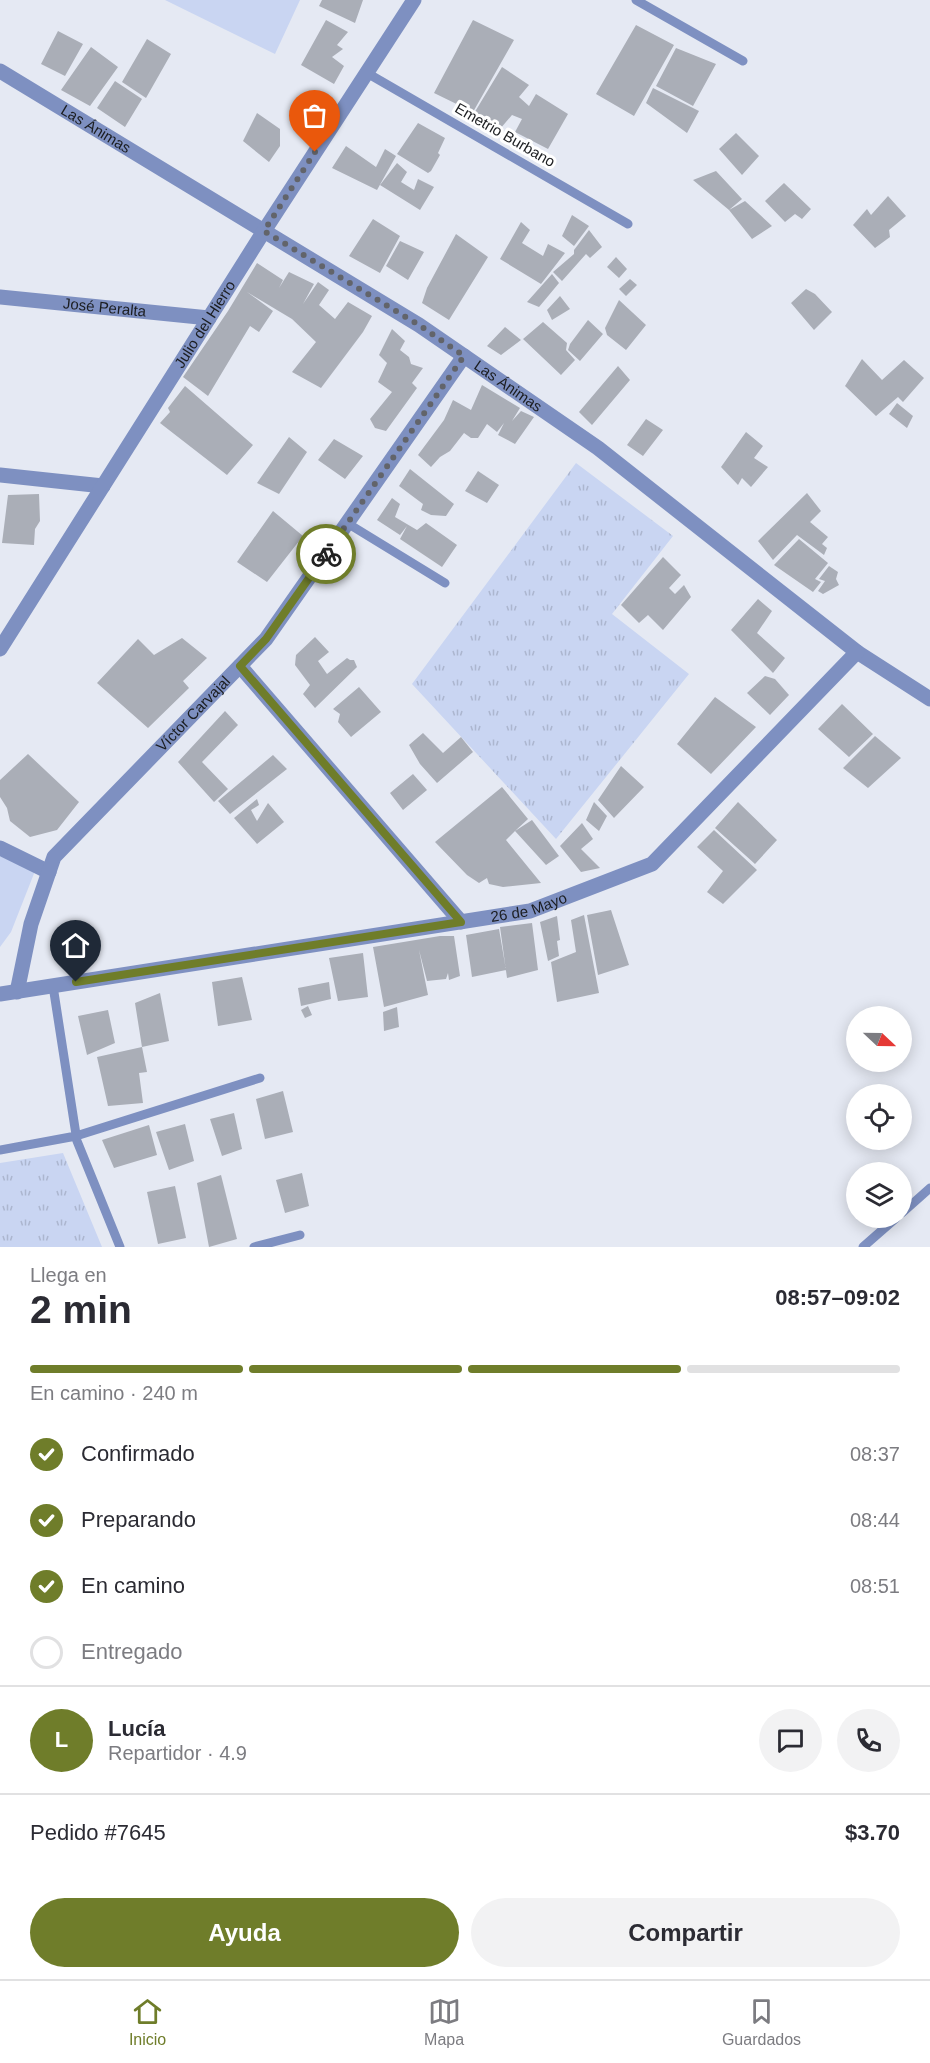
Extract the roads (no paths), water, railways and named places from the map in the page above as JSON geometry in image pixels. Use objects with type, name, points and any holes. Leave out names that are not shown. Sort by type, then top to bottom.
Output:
[{"type":"street","name":"Julio del Hierro","points":[[0,650],[264,231],[414,0]]},
{"type":"street","name":"Las Ánimas","points":[[0,71],[419,325],[598,448],[857,652],[930,699]]},
{"type":"street","name":"José Peralta","points":[[0,297],[209,318]]},
{"type":"street","name":"Víctor Carvajal","points":[[17,992],[31,924],[54,857],[266,639],[464,356]]},
{"type":"street","points":[[0,475],[103,486]]},
{"type":"street","name":"26 de Mayo","points":[[0,994],[530,911],[652,864],[857,652]]},
{"type":"street","points":[[240,666],[461,922]]},
{"type":"street","points":[[0,848],[49,872]]},
{"type":"lane","points":[[636,0],[743,61]]},
{"type":"lane","name":"Emetrio Burbano","points":[[367,73],[628,224]]},
{"type":"lane","points":[[347,523],[445,583]]},
{"type":"lane","points":[[53,986],[76,1136],[120,1247]]},
{"type":"lane","points":[[0,1150],[76,1136],[260,1078]]},
{"type":"lane","points":[[912,1205],[930,1188]]},
{"type":"lane","points":[[863,1247],[885,1228]]},
{"type":"lane","points":[[254,1247],[300,1235]]}]
